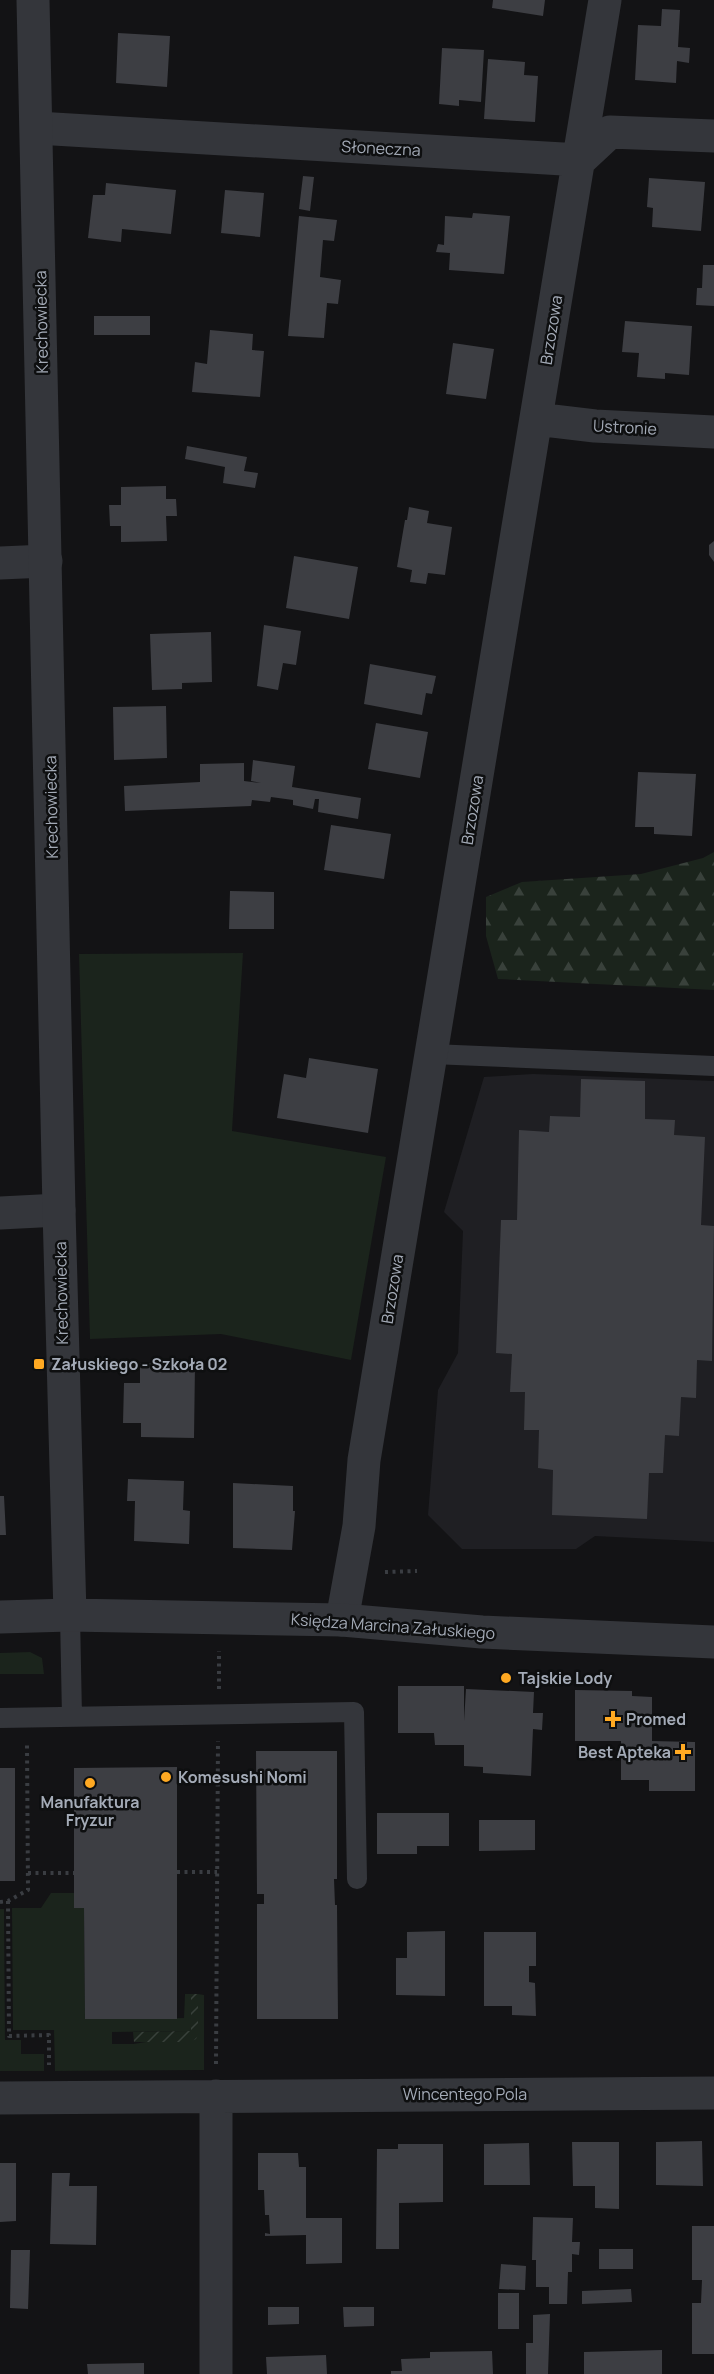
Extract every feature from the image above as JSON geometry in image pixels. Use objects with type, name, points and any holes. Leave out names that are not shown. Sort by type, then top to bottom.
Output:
[{"type":"street","name":"Krechowiecka","points":[[33,0],[70,1615]]},
{"type":"street","name":"Brzozowa","points":[[342,1620],[359,1526],[364,1460],[604,0]]},
{"type":"street","name":"Słoneczna","points":[[37,128],[579,160]]},
{"type":"street","points":[[579,160],[610,132],[714,136]]},
{"type":"street","name":"Ustronie","points":[[536,419],[595,426],[714,432]]},
{"type":"street","points":[[0,563],[46,561]]},
{"type":"street","points":[[0,1213],[59,1210]]},
{"type":"street","name":"Księdza Marcina Załuskiego","points":[[0,1617],[70,1615],[342,1620],[482,1632],[714,1642]]},
{"type":"street","name":"Wincentego Pola","points":[[0,2098],[714,2093]]},
{"type":"street","points":[[216,2096],[216,2374]]},
{"type":"lane","points":[[432,1054],[714,1066]]},
{"type":"lane","points":[[70,1615],[72,1717]]},
{"type":"lane","points":[[0,1718],[354,1712],[357,1879]]},
{"type":"path","points":[[379,1573],[417,1571]]},
{"type":"path","points":[[216,2096],[219,1645]]},
{"type":"path","points":[[0,1902],[8,1902],[28,1890],[27,1718]]},
{"type":"path","points":[[177,1872],[217,1872]]},
{"type":"path","points":[[27,1873],[74,1873]]},
{"type":"path","points":[[8,1902],[9,2036],[49,2035],[49,2098]]},
{"type":"shaded area","points":[[533,1074],[714,1081],[714,1542],[595,1536],[576,1549],[462,1549],[428,1515],[438,1390],[458,1353],[463,1231],[444,1212],[484,1077]]},
{"type":"green space","points":[[714,852],[714,990],[498,979],[486,936],[486,897],[522,882],[641,874],[703,858]]},
{"type":"green space","points":[[243,953],[232,1131],[386,1157],[351,1360],[221,1334],[90,1339],[79,954]]},
{"type":"green space","points":[[30,1652],[42,1658],[44,1674],[0,1674],[0,1653]]},
{"type":"green space","points":[[51,1893],[74,1893],[84,1908],[85,2019],[184,2018],[185,1994],[191,1994],[191,2031],[112,2032],[112,2044],[133,2044],[198,2034],[198,1994],[204,1995],[204,2070],[55,2071],[54,2030],[13,2030],[12,1908],[41,1908]]},
{"type":"green space","points":[[0,1909],[4,1909],[5,2040],[21,2040],[21,2054],[44,2054],[44,2071],[0,2071]]},
{"type":"green space","points":[[191,1994],[198,1994],[196,2039],[189,2042],[134,2042],[133,2032],[191,2031]]},
{"type":"building","points":[[493,0],[545,0],[543,16],[492,8]]},
{"type":"building","points":[[662,9],[680,10],[678,47],[690,48],[689,63],[677,61],[676,83],[635,80],[638,25],[661,26]]},
{"type":"building","points":[[118,33],[170,36],[167,87],[116,83]]},
{"type":"building","points":[[442,48],[484,50],[481,102],[459,100],[459,106],[439,104]]},
{"type":"building","points":[[488,59],[525,62],[524,75],[538,76],[535,122],[484,119]]},
{"type":"building","points":[[303,176],[314,177],[310,211],[299,209]]},
{"type":"building","points":[[649,178],[705,182],[701,231],[652,227],[653,208],[647,207]]},
{"type":"building","points":[[106,183],[176,190],[171,234],[122,229],[121,242],[88,238],[93,195],[105,195]]},
{"type":"building","points":[[225,190],[264,193],[260,237],[221,233]]},
{"type":"building","points":[[473,213],[510,216],[504,274],[449,270],[450,253],[436,252],[438,244],[444,245],[445,216],[472,218]]},
{"type":"building","points":[[299,216],[337,220],[334,241],[323,240],[320,277],[341,280],[338,304],[327,303],[324,338],[288,336]]},
{"type":"building","points":[[703,265],[714,265],[714,306],[696,305],[697,288],[702,288]]},
{"type":"building","points":[[94,316],[150,316],[150,335],[94,335]]},
{"type":"building","points":[[625,321],[692,326],[689,375],[665,373],[665,379],[637,377],[639,353],[622,352]]},
{"type":"building","points":[[210,330],[253,334],[252,350],[264,351],[260,397],[192,392],[195,362],[207,364]]},
{"type":"building","points":[[453,343],[494,349],[486,399],[446,394]]},
{"type":"building","points":[[187,446],[247,457],[244,471],[258,473],[255,488],[223,483],[225,467],[185,459]]},
{"type":"building","points":[[166,486],[166,499],[176,499],[177,516],[166,516],[167,541],[121,542],[121,526],[110,526],[109,505],[121,505],[121,487]]},
{"type":"building","points":[[409,507],[429,511],[427,523],[452,527],[445,575],[428,573],[426,584],[410,582],[412,570],[397,567]]},
{"type":"building","points":[[714,541],[714,562],[709,555],[709,545]]},
{"type":"building","points":[[294,556],[358,567],[349,619],[286,608]]},
{"type":"building","points":[[264,625],[301,631],[296,665],[283,663],[278,690],[257,686]]},
{"type":"building","points":[[211,632],[212,682],[182,683],[182,689],[152,690],[150,634]]},
{"type":"building","points":[[370,664],[436,676],[432,694],[426,693],[422,715],[364,704]]},
{"type":"building","points":[[166,706],[167,758],[114,760],[113,707]]},
{"type":"building","points":[[376,723],[428,732],[420,778],[368,769]]},
{"type":"building","points":[[253,760],[295,766],[292,787],[361,798],[358,819],[318,812],[319,799],[315,799],[313,809],[293,805],[293,800],[271,797],[270,802],[252,800],[251,806],[125,811],[124,786],[200,782],[200,764],[244,763],[244,781],[261,783],[251,781]]},
{"type":"building","points":[[638,772],[696,774],[692,836],[654,834],[654,827],[635,827]]},
{"type":"building","points":[[331,825],[391,834],[384,879],[324,870]]},
{"type":"building","points":[[230,891],[274,892],[274,929],[229,929]]},
{"type":"building","points":[[309,1058],[378,1069],[368,1133],[277,1118],[284,1074],[306,1078]]},
{"type":"building","points":[[581,1079],[645,1081],[645,1119],[675,1120],[674,1135],[705,1137],[701,1225],[714,1226],[712,1361],[697,1360],[696,1398],[681,1397],[679,1436],[665,1435],[663,1473],[649,1473],[647,1519],[552,1515],[553,1470],[538,1468],[539,1430],[524,1430],[525,1392],[510,1392],[512,1354],[496,1353],[501,1220],[517,1220],[519,1130],[549,1132],[550,1116],[580,1117]]},
{"type":"building","points":[[140,1363],[195,1364],[194,1438],[141,1437],[141,1423],[123,1423],[124,1383],[140,1383]]},
{"type":"building","points":[[128,1479],[184,1481],[183,1510],[190,1511],[189,1544],[134,1541],[135,1501],[127,1501]]},
{"type":"building","points":[[233,1483],[293,1486],[293,1511],[295,1511],[292,1550],[233,1548]]},
{"type":"building","points":[[0,1496],[4,1496],[6,1535],[0,1535]]},
{"type":"building","points":[[398,1686],[464,1686],[464,1721],[466,1689],[534,1692],[533,1713],[543,1713],[542,1730],[533,1729],[531,1776],[483,1773],[483,1767],[464,1766],[464,1745],[435,1745],[434,1733],[398,1733]]},
{"type":"building","points":[[575,1690],[632,1691],[632,1696],[652,1697],[652,1741],[695,1742],[695,1791],[649,1791],[649,1780],[621,1780],[621,1741],[575,1741]]},
{"type":"building","points":[[256,1751],[337,1751],[337,1879],[334,1879],[335,1905],[337,1905],[338,2019],[257,2019],[257,1904],[264,1904],[264,1894],[257,1894]]},
{"type":"building","points":[[177,1767],[177,2019],[85,2019],[84,1908],[74,1908],[74,1768]]},
{"type":"building","points":[[0,1768],[15,1768],[15,1881],[0,1881]]},
{"type":"building","points":[[377,1813],[449,1813],[449,1846],[417,1846],[417,1854],[377,1854]]},
{"type":"building","points":[[479,1820],[535,1820],[535,1850],[479,1851]]},
{"type":"building","points":[[445,1931],[445,1996],[396,1995],[396,1958],[407,1958],[407,1932]]},
{"type":"building","points":[[484,1932],[536,1932],[536,1966],[529,1966],[529,1982],[535,1983],[536,2016],[512,2015],[512,2006],[484,2006]]},
{"type":"building","points":[[702,2141],[703,2186],[656,2185],[656,2142]]},
{"type":"building","points":[[572,2142],[619,2142],[619,2209],[595,2208],[595,2186],[573,2186]]},
{"type":"building","points":[[529,2143],[530,2185],[484,2185],[484,2144]]},
{"type":"building","points":[[398,2144],[443,2144],[443,2202],[399,2203],[399,2249],[376,2249],[377,2149],[398,2149]]},
{"type":"building","points":[[258,2153],[298,2153],[299,2167],[306,2167],[306,2218],[342,2218],[342,2263],[306,2264],[306,2235],[265,2236],[265,2233],[270,2234],[269,2215],[265,2215],[264,2190],[258,2190]]},
{"type":"building","points":[[0,2163],[16,2163],[16,2221],[0,2222]]},
{"type":"building","points":[[52,2173],[70,2173],[69,2186],[97,2186],[96,2245],[50,2244]]},
{"type":"building","points":[[533,2217],[573,2218],[572,2242],[580,2242],[579,2255],[572,2254],[572,2272],[568,2272],[567,2304],[549,2304],[549,2287],[536,2287],[536,2260],[532,2260]]},
{"type":"building","points":[[692,2226],[714,2226],[714,2354],[692,2354],[692,2303],[701,2303],[702,2280],[692,2280]]},
{"type":"building","points":[[599,2249],[633,2249],[633,2269],[599,2269]]},
{"type":"building","points":[[11,2250],[30,2250],[28,2309],[10,2308]]},
{"type":"building","points":[[501,2264],[526,2266],[525,2290],[499,2289]]},
{"type":"building","points":[[631,2289],[632,2302],[582,2304],[582,2291]]},
{"type":"building","points":[[498,2293],[519,2293],[519,2329],[498,2329]]},
{"type":"building","points":[[268,2307],[299,2307],[299,2324],[268,2325]]},
{"type":"building","points":[[343,2307],[374,2307],[374,2326],[344,2327]]},
{"type":"building","points":[[550,2314],[548,2374],[526,2374],[526,2343],[533,2343],[533,2315]]},
{"type":"building","points":[[662,2350],[662,2374],[584,2374],[584,2352]]},
{"type":"building","points":[[492,2351],[493,2374],[391,2374],[391,2371],[402,2371],[401,2359],[430,2358],[430,2352]]},
{"type":"building","points":[[326,2355],[327,2374],[267,2374],[266,2357]]},
{"type":"building","points":[[144,2363],[144,2374],[88,2374],[87,2364]]},
{"type":"place","name":"Załuskiego - Szkoła 02","points":[[39,1364]]},
{"type":"place","name":"Tajskie Lody","points":[[506,1678]]},
{"type":"place","name":"Promed","points":[[613,1719]]},
{"type":"place","name":"Best Apteka","points":[[683,1752]]},
{"type":"place","name":"Komesushi Nomi","points":[[166,1777]]},
{"type":"place","name":"Manufaktura Fryzur","points":[[90,1783]]}]
